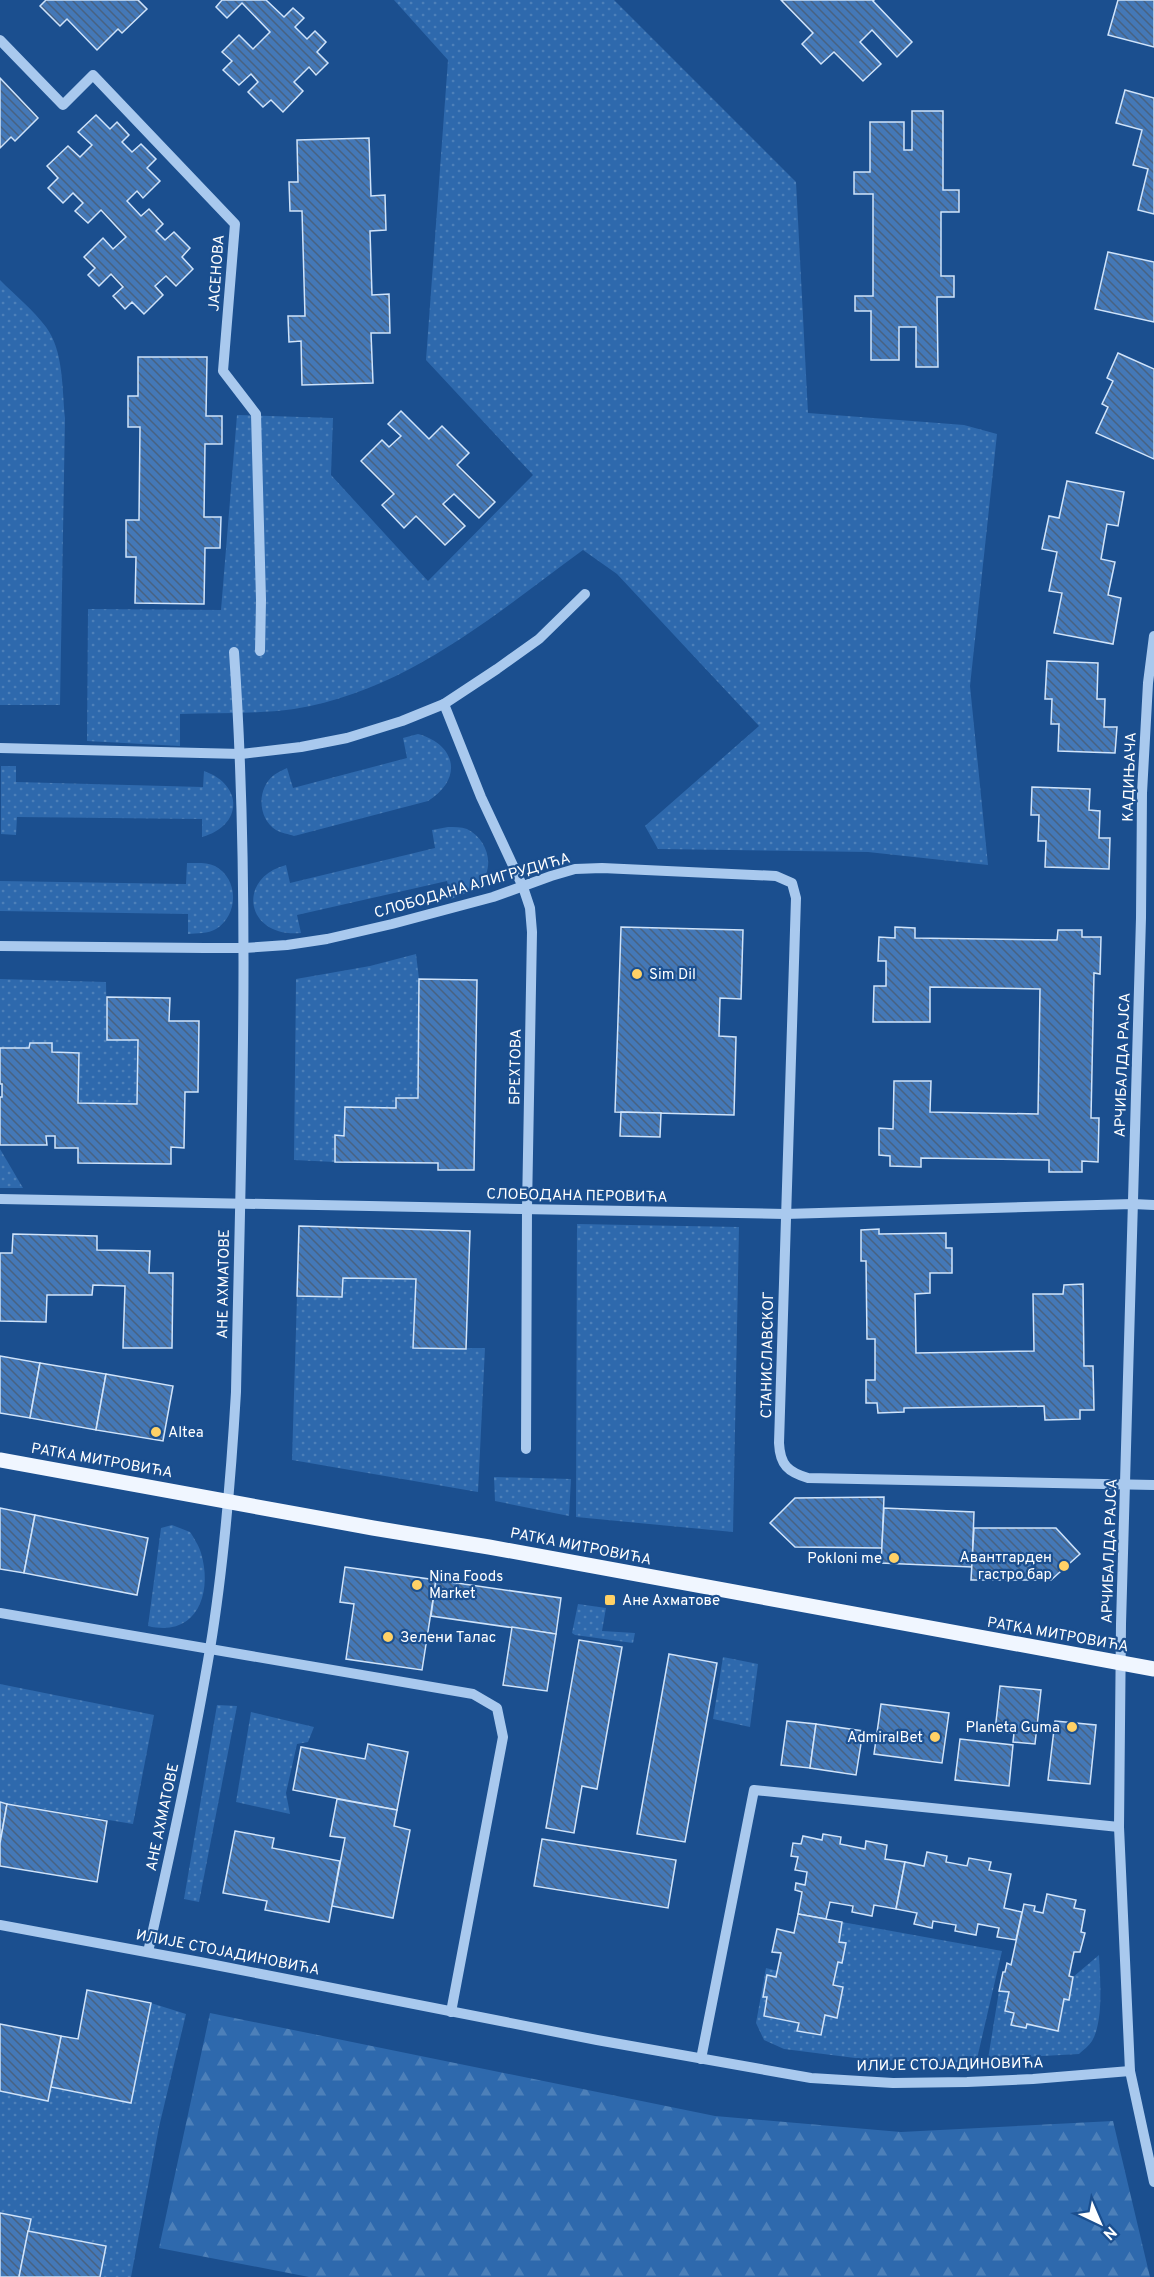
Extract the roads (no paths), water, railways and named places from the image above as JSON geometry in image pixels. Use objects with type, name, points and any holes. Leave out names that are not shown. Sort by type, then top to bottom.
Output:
[{"type":"main road","name":"РАТКА МИТРОВИЋА","points":[[0,1460],[1154,1669]]},
{"type":"street","name":"ЈАСЕНОВА","points":[[0,40],[63,105],[93,75],[235,224],[223,371],[256,414],[261,600],[260,651]]},
{"type":"street","points":[[0,748],[241,754],[301,747],[347,738],[402,722],[444,704],[539,639],[585,594]]},
{"type":"street","name":"КАДИЊАЧА","points":[[1141,918],[1142,793],[1148,683],[1154,636]]},
{"type":"street","points":[[234,652],[241,754]]},
{"type":"street","name":"БРЕХТОВА","points":[[444,704],[481,797],[530,908],[532,932],[526,1449]]},
{"type":"street","name":"АНЕ АХМАТОВЕ","points":[[148,1952],[182,1797],[210,1649],[228,1501],[236,1392],[240,1205],[244,948],[241,754]]},
{"type":"street","name":"СЛОБОДАНА АЛИГРУДИЋА","points":[[0,946],[244,948],[327,939],[439,913],[567,871],[602,868],[776,876],[792,883],[796,898]]},
{"type":"street","name":"СТАНИСЛАВСКОГ","points":[[796,898],[779,1443],[779,1456],[784,1467],[796,1475],[808,1478],[1127,1484]]},
{"type":"street","name":"АРЧИБАЛДА РАЈСА","points":[[1141,918],[1132,1204],[1119,1827],[1130,2071],[1154,2182]]},
{"type":"street","name":"СЛОБОДАНА ПЕРОВИЋА","points":[[0,1199],[785,1214],[1154,1205]]},
{"type":"street","points":[[1127,1484],[1154,1485]]},
{"type":"street","points":[[0,1613],[473,1694],[497,1708],[503,1737],[450,2012]]},
{"type":"street","points":[[701,2060],[754,1790],[1119,1827]]},
{"type":"street","name":"ИЛИЈЕ СТОЈАДИНОВИЋА","points":[[0,1925],[701,2060],[811,2078],[893,2083],[1033,2079],[1130,2071]]},
{"type":"place","name":"Sim Dil","points":[[637,974]]},
{"type":"place","name":"Altea","points":[[156,1432]]},
{"type":"place","name":"Pokloni me","points":[[894,1558]]},
{"type":"place","name":"Авантгарден гастро бар","points":[[1064,1566]]},
{"type":"place","name":"Nina Foods Market","points":[[417,1585]]},
{"type":"place","name":"Ане Ахматове","points":[[610,1600]]},
{"type":"place","name":"Зелени Талас","points":[[388,1637]]},
{"type":"place","name":"Planeta Guma","points":[[1072,1727]]},
{"type":"place","name":"AdmiralBet","points":[[935,1737]]}]
